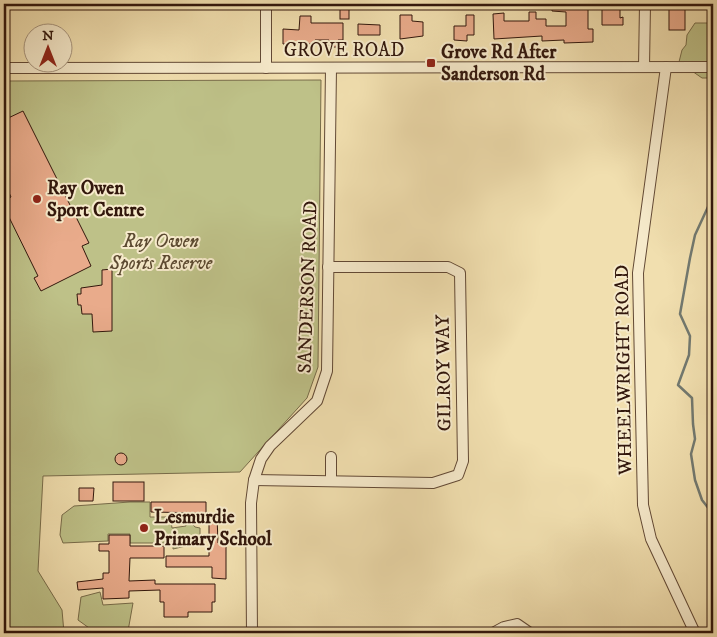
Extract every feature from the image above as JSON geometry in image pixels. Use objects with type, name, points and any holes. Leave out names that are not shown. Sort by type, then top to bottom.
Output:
[{"type":"street","points":[[266,4],[266,68]]},
{"type":"street","points":[[644,67],[645,4]]},
{"type":"street","name":"WHEELWRIGHT ROAD","points":[[666,67],[638,273],[643,505],[651,539],[696,633]]},
{"type":"street","name":"GROVE ROAD","points":[[4,68],[713,67]]},
{"type":"street","name":"SANDERSON ROAD","points":[[252,633],[251,503],[254,480],[261,459],[270,446],[317,401],[327,371],[330,68]]},
{"type":"street","name":"GILROY WAY","points":[[254,480],[433,483],[458,475],[463,461],[460,273],[448,267],[328,267]]},
{"type":"street","points":[[331,457],[331,481]]},
{"type":"street","points":[[493,633],[504,627],[517,624],[530,633]]},
{"type":"green space","points":[[713,20],[713,78],[702,78],[679,62],[682,50],[686,45],[687,35],[695,23],[709,23]]},
{"type":"green space","name":"Ray Owen Sports Reserve","points":[[321,80],[318,367],[307,398],[240,472],[43,476],[38,571],[62,610],[64,633],[4,633],[4,81]]},
{"type":"green space","points":[[150,502],[150,517],[178,517],[178,519],[171,521],[172,528],[186,526],[185,520],[189,520],[195,527],[200,528],[200,537],[203,537],[203,542],[173,549],[173,541],[168,541],[168,543],[130,543],[130,534],[108,534],[108,541],[63,543],[60,535],[62,515],[74,506]]},
{"type":"green space","points":[[100,592],[103,605],[133,603],[128,631],[96,633],[78,620],[81,597]]},
{"type":"building","points":[[340,4],[349,4],[349,19],[340,19]]},
{"type":"building","points":[[552,4],[588,4],[588,29],[593,29],[593,42],[564,43],[564,40],[542,41],[542,36],[494,39],[493,14],[504,13],[504,21],[529,21],[529,12],[536,12],[536,19],[546,19],[546,26],[566,26],[566,12],[552,11]]},
{"type":"building","points":[[620,6],[620,18],[623,17],[623,25],[602,25],[602,7]]},
{"type":"building","points":[[669,7],[685,7],[685,30],[669,30]]},
{"type":"building","points":[[400,15],[412,15],[412,21],[423,22],[423,36],[400,39]]},
{"type":"building","points":[[466,15],[474,15],[474,35],[467,35],[467,41],[454,40],[454,26],[466,26]]},
{"type":"building","points":[[300,16],[311,16],[311,23],[343,23],[343,40],[338,40],[338,47],[329,47],[329,40],[315,40],[315,44],[283,44],[283,29],[299,30]]},
{"type":"building","points":[[358,24],[380,25],[380,35],[358,35]]},
{"type":"building","name":"Ray Owen Sport Centre","points":[[23,111],[89,243],[82,246],[91,266],[41,291],[34,278],[38,276],[4,207],[4,201],[11,197],[4,182],[4,120]]},
{"type":"building","points":[[112,269],[112,331],[93,332],[92,314],[82,314],[81,305],[78,305],[77,294],[81,294],[81,288],[102,285],[102,270]]},
{"type":"building","points":[[121,453],[127,459],[121,465],[115,459]]},
{"type":"building","points":[[113,482],[144,482],[144,501],[113,501]]},
{"type":"building","points":[[79,488],[94,488],[93,501],[79,501]]},
{"type":"building","points":[[151,502],[206,502],[206,513],[151,512]]},
{"type":"building","points":[[209,516],[217,516],[218,543],[226,543],[226,579],[212,578],[212,567],[166,567],[166,556],[209,556]]},
{"type":"building","points":[[109,535],[130,535],[130,546],[164,546],[164,558],[130,558],[129,581],[155,580],[155,584],[215,584],[215,602],[212,602],[212,612],[188,612],[188,617],[164,617],[164,602],[160,602],[160,590],[129,591],[129,598],[103,599],[103,588],[78,590],[77,582],[103,579],[103,573],[109,573],[109,551],[99,551],[99,544],[109,544]]},
{"type":"waterway","points":[[713,196],[695,235],[690,258],[680,314],[690,336],[689,355],[678,385],[692,398],[695,439],[691,454],[695,480],[702,500],[713,514]]},
{"type":"place","name":"Grove Rd After Sanderson Rd","points":[[431,63]]},
{"type":"place","name":"Ray Owen Sport Centre","points":[[37,199]]},
{"type":"place","name":"Lesmurdie Primary School","points":[[144,528]]}]
